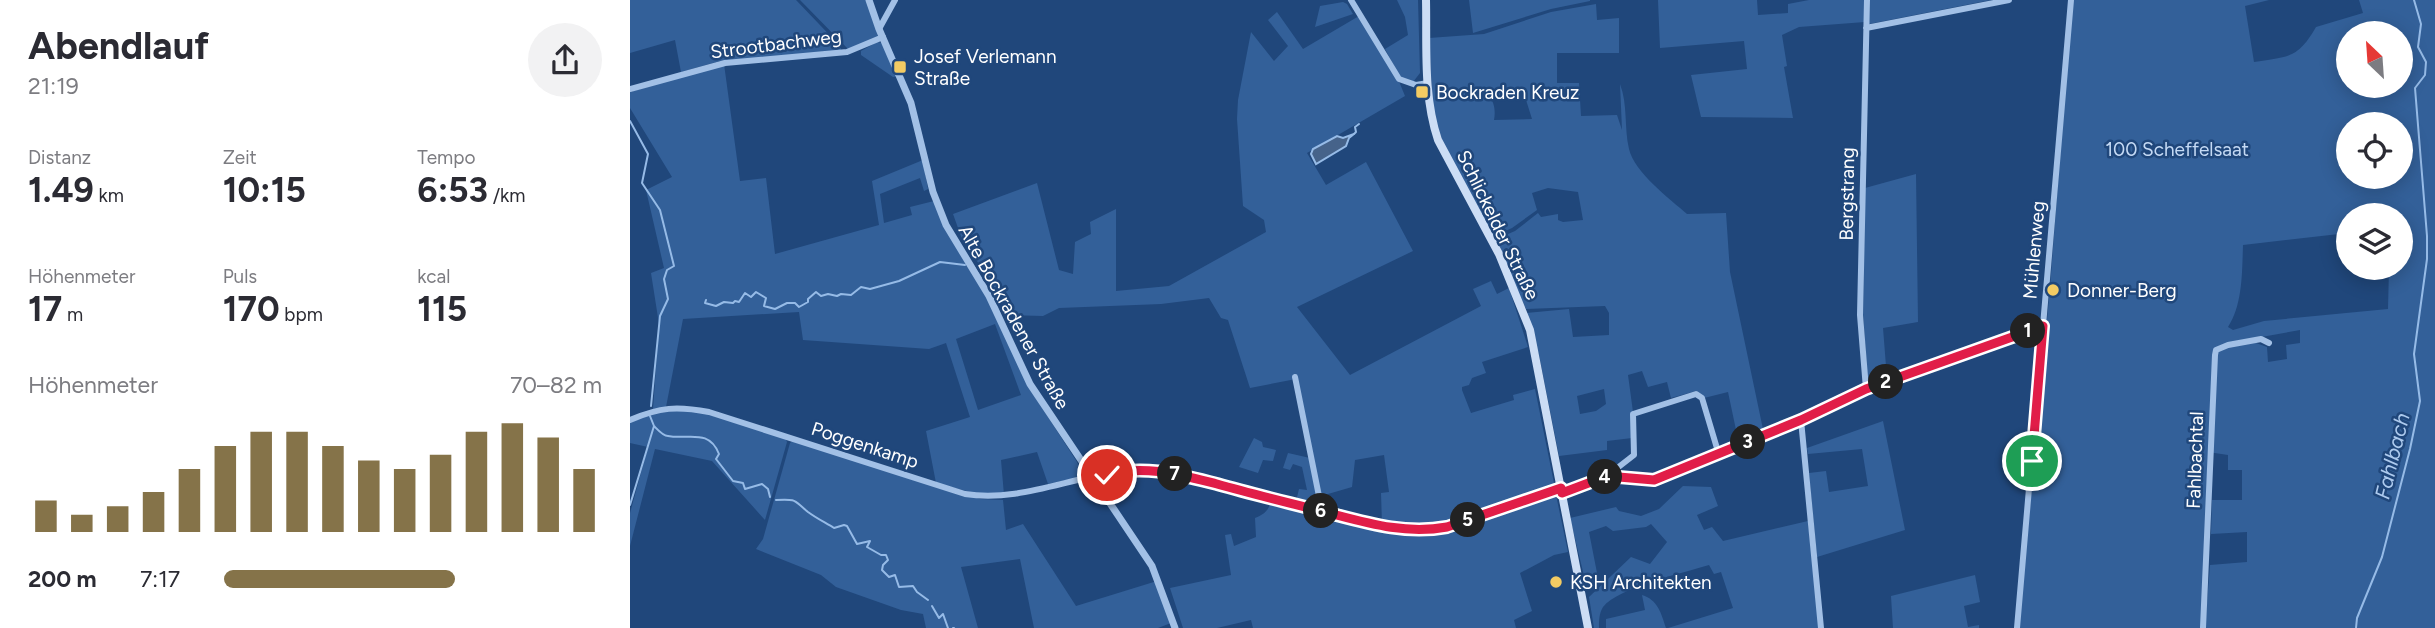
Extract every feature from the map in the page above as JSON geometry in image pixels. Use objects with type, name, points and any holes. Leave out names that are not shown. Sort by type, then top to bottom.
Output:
[{"type":"main road","name":"Schlickelder Straße","points":[[1426,0],[1428,83],[1431,113],[1438,141],[1499,254],[1523,309],[1536,355],[1588,628]]},
{"type":"street","name":"Alte Bockradener Straße","points":[[869,0],[911,103],[933,192],[946,225],[989,296],[1030,384],[1152,566],[1175,628]]},
{"type":"street","points":[[881,33],[895,0]]},
{"type":"street","points":[[1351,0],[1399,79],[1416,85],[1428,83]]},
{"type":"street","name":"Bergstrang","points":[[1866,389],[1860,315],[1867,0]]},
{"type":"street","points":[[1867,28],[2009,0]]},
{"type":"street","name":"Mühlenweg","points":[[2017,628],[2071,0]]},
{"type":"street","name":"Strootbachweg","points":[[630,89],[725,63],[847,52],[881,33]]},
{"type":"street","points":[[1607,476],[1654,480],[1801,420],[1866,389],[2043,326]]},
{"type":"street","name":"Fahlbachtal","points":[[2203,628],[2216,350],[2262,339],[2269,343]]},
{"type":"street","points":[[1295,377],[1322,511]]},
{"type":"street","points":[[1607,476],[1634,454],[1633,414],[1696,394],[1702,398],[1719,455]]},
{"type":"street","name":"Poggenkamp","points":[[630,420],[652,411],[678,407],[709,412],[965,494],[982,497],[1005,497],[1120,471],[1145,470],[1189,477],[1374,526],[1407,531],[1447,527],[1607,476]]},
{"type":"street","points":[[1801,420],[1821,628]]},
{"type":"green space","points":[[630,0],[796,0],[841,47],[841,51],[720,61],[681,72],[675,40],[630,53]]},
{"type":"green space","points":[[800,0],[866,0],[880,36],[848,49]]},
{"type":"green space","points":[[1397,0],[1418,0],[1420,73],[1413,82],[1400,77],[1385,49],[1408,35],[1405,17]]},
{"type":"green space","points":[[1469,0],[1590,1],[1551,9],[1473,33]]},
{"type":"green space","points":[[1658,0],[1757,0],[1758,15],[1788,13],[1788,4],[1809,0],[1865,0],[1865,22],[1799,27],[1782,35],[1787,66],[1784,67],[1793,118],[1701,117],[1691,75],[1747,69],[1744,41],[1660,48]]},
{"type":"green space","points":[[1870,0],[1991,0],[1869,24]]},
{"type":"green space","name":"100 Scheffelsaat","points":[[2072,0],[2269,0],[2245,6],[2254,62],[2291,55],[2303,46],[2316,27],[2336,21],[2336,98],[2413,98],[2413,21],[2336,21],[2363,13],[2359,0],[2435,0],[2435,628],[2205,628],[2210,565],[2247,562],[2247,532],[2211,534],[2212,500],[2242,500],[2242,470],[2228,470],[2228,455],[2208,452],[2202,628],[2019,628],[2050,287]],"holes":[[[2336,203],[2413,203],[2413,280],[2389,280],[2388,309],[2264,321],[2233,330],[2228,327],[2239,298],[2243,245],[2336,234]],[[2300,330],[2300,343],[2286,345],[2287,359],[2268,362],[2267,347],[2256,343],[2256,338]]]},
{"type":"green space","points":[[1343,2],[1353,14],[1315,27],[1320,6]]},
{"type":"green space","points":[[1596,4],[1597,20],[1619,18],[1619,53],[1557,53],[1557,83],[1579,83],[1581,116],[1617,115],[1622,130],[1620,84],[1629,149],[1645,176],[1687,214],[1726,213],[1730,272],[1764,434],[1739,444],[1728,392],[1704,398],[1696,391],[1671,398],[1667,382],[1648,387],[1642,371],[1628,375],[1633,412],[1632,438],[1607,441],[1607,450],[1559,456],[1539,355],[1526,313],[1569,309],[1573,337],[1609,335],[1609,313],[1605,306],[1526,309],[1494,240],[1515,231],[1538,213],[1541,217],[1558,214],[1558,220],[1563,222],[1583,220],[1578,192],[1548,188],[1532,193],[1537,210],[1512,228],[1492,237],[1440,140],[1433,112],[1429,38],[1484,34],[1551,12]],"holes":[[[1522,87],[1532,119],[1494,120],[1494,104],[1484,89],[1501,97],[1516,92]],[[1604,389],[1606,404],[1596,411],[1580,414],[1577,396]]]},
{"type":"green space","points":[[1277,12],[1303,49],[1359,16],[1398,79],[1405,96],[1307,153],[1326,185],[1366,162],[1413,251],[1297,307],[1350,375],[1481,306],[1473,289],[1491,281],[1497,294],[1509,288],[1528,347],[1482,362],[1486,373],[1472,378],[1469,385],[1462,387],[1462,390],[1471,413],[1514,400],[1513,395],[1535,389],[1555,488],[1448,526],[1429,529],[1382,524],[1381,493],[1389,492],[1384,455],[1355,460],[1352,487],[1328,494],[1322,499],[1296,379],[1250,388],[1228,320],[1221,318],[1209,298],[1161,304],[1059,308],[1043,316],[1010,315],[1006,304],[962,239],[953,214],[1037,183],[1059,270],[1073,274],[1075,242],[1091,234],[1090,222],[1116,209],[1116,291],[1169,286],[1266,232],[1264,220],[1243,206],[1237,119],[1251,32],[1274,61],[1288,46],[1268,20]]},
{"type":"green space","points":[[877,42],[883,43],[898,76],[893,77],[861,55],[861,51]]},
{"type":"green space","points":[[724,64],[740,181],[766,178],[775,254],[879,225],[872,181],[923,160],[928,189],[924,191],[920,178],[880,194],[884,223],[912,215],[910,207],[934,201],[988,296],[1028,386],[1086,476],[1048,484],[1037,452],[1001,460],[1004,495],[981,495],[936,483],[926,431],[970,417],[946,343],[929,349],[803,340],[799,312],[683,319],[666,407],[653,409],[659,324],[651,273],[664,268],[646,190],[672,177],[630,108],[630,92]],"holes":[[[995,324],[1021,395],[978,410],[956,339]]]},
{"type":"green space","points":[[1916,174],[1918,322],[1883,328],[1887,379],[1868,385],[1863,313],[1865,188]]},
{"type":"green space","points":[[679,408],[709,414],[785,437],[787,442],[765,520],[712,461],[655,449],[630,546],[630,513],[648,447],[630,443],[630,422],[652,412]]},
{"type":"green space","points":[[1883,421],[1905,530],[1817,557],[1809,473],[1826,471],[1829,492],[1868,486],[1862,449],[1808,454],[1807,448]]},
{"type":"green space","points":[[1254,438],[1262,442],[1263,447],[1276,450],[1273,461],[1263,460],[1258,473],[1239,467]]},
{"type":"green space","points":[[794,440],[980,499],[1003,500],[1006,530],[1023,524],[1076,606],[1157,581],[1171,623],[1158,628],[1034,628],[1020,559],[961,567],[978,628],[926,628],[923,614],[901,610],[836,587],[821,575],[756,549],[763,539],[790,443]]},
{"type":"green space","points":[[1288,453],[1310,458],[1320,506],[1318,511],[1393,533],[1434,532],[1481,519],[1540,497],[1541,499],[1556,495],[1568,552],[1554,555],[1520,573],[1532,611],[1514,620],[1516,628],[1253,628],[1251,620],[1217,628],[1183,628],[1170,588],[1231,575],[1225,535],[1231,534],[1234,546],[1256,537],[1255,518],[1266,511],[1271,500],[1295,506],[1299,489],[1307,490],[1302,467],[1293,464],[1290,470],[1283,468]]},
{"type":"green space","points":[[1683,486],[1711,487],[1718,506],[1697,515],[1704,530],[1712,527],[1723,541],[1808,521],[1819,628],[1668,628],[1733,608],[1721,572],[1714,574],[1709,565],[1623,593],[1603,607],[1599,628],[1594,628],[1589,597],[1631,557],[1650,564],[1667,542],[1651,524],[1613,531],[1606,526],[1589,532],[1598,578],[1586,584],[1570,518],[1616,507],[1619,511],[1641,516],[1659,509]]},
{"type":"green space","points":[[1975,575],[1980,602],[1964,606],[1968,627],[1979,625],[1979,628],[1893,628],[1891,596]]},
{"type":"green space","points":[[1642,595],[1655,604],[1666,628],[1606,628],[1606,619],[1645,610]]},
{"type":"shaded area","points":[[1354,134],[1346,146],[1316,164],[1311,154],[1313,149],[1337,136],[1343,138]]},
{"type":"waterway","name":"Fahlbach","points":[[2356,628],[2357,618],[2382,557],[2420,401],[2414,354],[2427,259],[2427,236],[2415,88],[2425,75],[2426,62],[2418,47],[2421,24],[2414,0]]},
{"type":"waterway","points":[[630,121],[648,154],[642,183],[660,210],[674,266],[667,270],[664,279],[668,299],[660,316],[651,406]]},
{"type":"waterway","points":[[1354,134],[1355,127],[1359,124]]},
{"type":"waterway","points":[[706,300],[705,303],[716,306],[724,302],[739,302],[745,293],[751,297],[756,292],[766,298],[764,306],[775,309],[787,303],[795,303],[799,307],[808,302],[816,292],[821,296],[851,295],[861,287],[870,289],[899,281],[940,262],[965,265]]},
{"type":"waterway","points":[[630,505],[654,426],[650,416]]},
{"type":"waterway","points":[[654,426],[666,436],[697,437],[710,441],[719,454],[716,459],[733,481],[743,483],[745,489],[762,484],[768,489],[770,497]]},
{"type":"waterway","points":[[776,500],[795,501],[834,528],[847,526],[857,544],[870,541],[867,547],[886,555],[888,560],[882,570],[889,577],[895,575],[899,587],[913,586],[928,600]]},
{"type":"waterway","points":[[932,606],[939,618],[943,614],[948,628]]},
{"type":"place","name":"Josef Verlemann Straße","points":[[900,67]]},
{"type":"place","name":"Bockraden Kreuz","points":[[1422,92]]},
{"type":"place","name":"Donner-Berg","points":[[2053,290]]},
{"type":"place","name":"KSH Architekten","points":[[1556,582]]},
{"type":"route","points":[[1107,475],[1132,469],[1189,477],[1374,526],[1428,531],[1561,488],[1562,493],[1607,476],[1654,480],[1801,420],[1866,389],[2043,326],[2032,461]]}]
